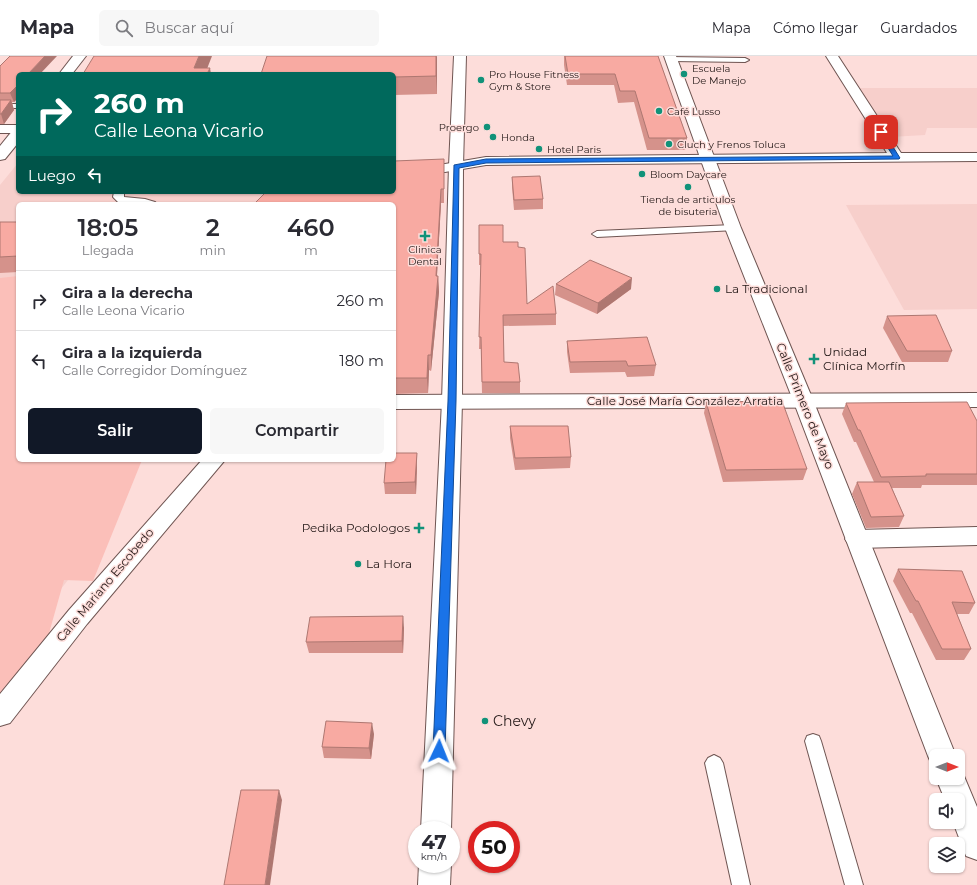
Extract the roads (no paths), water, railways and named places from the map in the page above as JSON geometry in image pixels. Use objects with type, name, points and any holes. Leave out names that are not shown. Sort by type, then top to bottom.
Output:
[{"type":"main road","points":[[67,72],[80,56]]},
{"type":"main road","points":[[436,821],[452,401],[456,166],[460,56]]},
{"type":"main road","points":[[832,56],[897,158]]},
{"type":"main road","name":"Calle Primero de Mayo","points":[[670,58],[706,160],[803,400],[939,749]]},
{"type":"main road","points":[[0,129],[16,129]]},
{"type":"main road","points":[[0,156],[16,136]]},
{"type":"main road","points":[[396,169],[433,169],[486,161],[977,157]]},
{"type":"main road","name":"Calle José María González Arratia","points":[[396,402],[977,400]]},
{"type":"main road","name":"Calle Mariano Escobedo","points":[[0,714],[78,617],[212,462]]},
{"type":"main road","points":[[857,539],[977,536]]},
{"type":"main road","points":[[954,785],[977,845]]},
{"type":"main road","points":[[434,885],[435,873]]},
{"type":"lane","points":[[670,58],[745,60]]},
{"type":"lane","points":[[0,106],[16,106]]},
{"type":"lane","points":[[119,194],[118,197],[121,200],[145,202]]},
{"type":"lane","points":[[597,234],[733,228]]},
{"type":"lane","points":[[813,741],[854,885]]},
{"type":"lane","points":[[714,763],[741,885]]},
{"type":"place","name":"Escuela De Manejo","points":[[684,74]]},
{"type":"place","name":"Pro House Fitness Gym & Store","points":[[481,80]]},
{"type":"place","name":"Café Lusso","points":[[659,111]]},
{"type":"place","name":"Proergo","points":[[487,127]]},
{"type":"place","name":"Honda","points":[[493,137]]},
{"type":"place","name":"Cluch y Frenos Toluca","points":[[669,144]]},
{"type":"place","name":"Hotel Paris","points":[[539,149]]},
{"type":"place","name":"Bloom Daycare","points":[[642,174]]},
{"type":"place","name":"Tienda de articulos de bisuteria","points":[[688,187]]},
{"type":"place","name":"Clinica Dental","points":[[425,236]]},
{"type":"place","name":"La Tradicional","points":[[717,289]]},
{"type":"place","name":"Unidad Clínica Morfín","points":[[814,359]]},
{"type":"place","name":"Pedika Podologos","points":[[419,528]]},
{"type":"place","name":"La Hora","points":[[358,564]]},
{"type":"place","name":"Chevy","points":[[485,721]]}]
